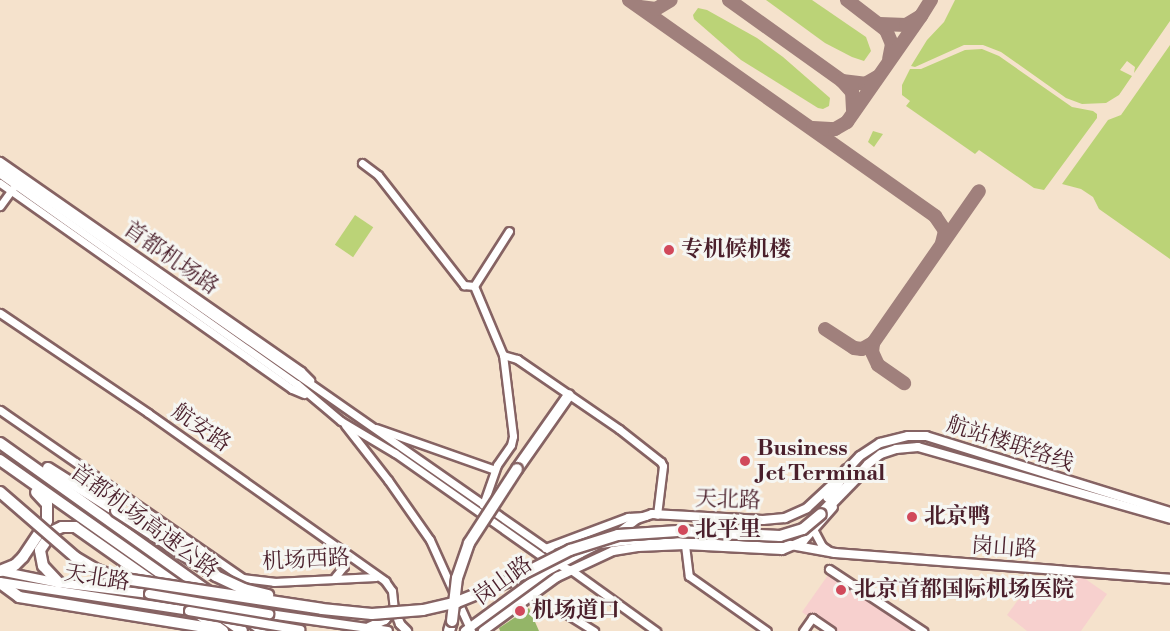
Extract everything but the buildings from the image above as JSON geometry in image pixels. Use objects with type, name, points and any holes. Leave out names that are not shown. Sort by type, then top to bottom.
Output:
[{"type":"highway","points":[[452,628],[454,588],[469,543],[569,395]]},
{"type":"highway","points":[[0,438],[216,576],[244,589],[308,602],[376,607],[418,605],[464,594],[574,543],[617,529],[663,525],[774,531],[793,527],[819,513],[847,470]]},
{"type":"highway","name":"首都机场高速公路","points":[[0,443],[264,631]]},
{"type":"highway","name":"首都机场高速公路","points":[[0,460],[242,631]]},
{"type":"highway","points":[[0,571],[15,565],[23,557],[48,516],[45,500],[12,469]]},
{"type":"highway","points":[[0,492],[72,555],[107,574],[153,585],[361,613],[423,610],[457,602],[507,582],[570,550],[618,535],[678,531],[780,536],[803,529],[856,477]]},
{"type":"highway","points":[[59,583],[43,566],[40,550],[53,531],[62,527],[75,527],[222,631]]},
{"type":"highway","points":[[0,582],[19,597],[196,624],[222,631]]},
{"type":"main road","name":"航站楼联络线","points":[[847,470],[863,454],[885,441],[908,436],[926,436],[1170,512]]},
{"type":"main road","name":"航站楼联络线","points":[[814,531],[856,477],[881,454],[904,447],[918,447],[1170,519]]},
{"type":"main road","name":"天北路","points":[[562,563],[645,516],[763,520],[786,518],[807,508],[847,470]]},
{"type":"main road","name":"天北路","points":[[571,570],[622,549],[685,545],[782,550],[793,546],[814,531]]},
{"type":"main road","name":"天北路","points":[[599,544],[665,538],[780,543],[793,546]]},
{"type":"main road","name":"岗山路","points":[[793,546],[835,554],[1170,579]]},
{"type":"main road","name":"岗山路","points":[[468,630],[562,563]]},
{"type":"main road","name":"岗山路","points":[[483,631],[557,577],[571,570]]},
{"type":"main road","name":"天北路","points":[[0,571],[59,583],[149,594],[363,627]]},
{"type":"main road","name":"天北路","points":[[0,582],[189,610],[303,630]]},
{"type":"main road","points":[[363,627],[378,624],[394,609],[400,624],[407,631]]},
{"type":"main road","points":[[363,627],[388,631]]},
{"type":"street","name":"首都机场路","points":[[0,161],[16,183]]},
{"type":"street","points":[[362,163],[378,175],[464,285],[474,286]]},
{"type":"street","name":"首都机场路","points":[[0,167],[16,183],[292,389],[309,396],[341,421],[395,453],[546,559],[562,563]]},
{"type":"street","name":"首都机场路","points":[[0,174],[318,389],[545,548],[562,563]]},
{"type":"street","name":"首都机场路","points":[[0,183],[16,183]]},
{"type":"street","points":[[0,207],[16,183]]},
{"type":"street","points":[[474,286],[509,231]]},
{"type":"street","points":[[474,286],[503,355],[513,441],[495,470],[483,505]]},
{"type":"street","name":"航安路","points":[[0,313],[379,577]]},
{"type":"street","points":[[503,355],[517,358],[662,462],[657,515]]},
{"type":"street","name":"机场西路","points":[[0,410],[243,578],[274,582],[335,577],[379,577]]},
{"type":"street","points":[[341,421],[348,411]]},
{"type":"street","name":"首都机场路","points":[[341,421],[388,480],[430,540],[468,630]]},
{"type":"street","points":[[368,425],[495,470]]},
{"type":"street","points":[[545,548],[628,517],[645,516]]},
{"type":"street","points":[[814,531],[822,546],[835,554]]},
{"type":"street","points":[[685,545],[689,576],[766,631]]},
{"type":"street","points":[[335,577],[344,566],[344,551]]},
{"type":"street","points":[[562,563],[656,631]]},
{"type":"street","points":[[829,569],[923,631]]},
{"type":"street","points":[[379,577],[392,591],[394,609]]},
{"type":"street","points":[[567,614],[594,631]]},
{"type":"street","points":[[803,631],[812,618],[831,631]]},
{"type":"shaded area","name":"北京首都国际机场医院","points":[[833,568],[922,631],[827,631],[802,612]]},
{"type":"shaded area","points":[[1035,577],[1084,578],[1107,594],[1081,631],[1027,631],[1007,615]]},
{"type":"green space","points":[[766,0],[812,0],[866,37],[871,51],[864,61],[852,57],[825,43]]},
{"type":"green space","points":[[955,0],[1170,0],[1170,21],[1134,73],[1135,67],[1127,61],[1120,70],[1132,76],[1119,95],[1106,103],[1082,104],[1066,98],[1001,52],[983,45],[964,45],[915,67],[911,66],[927,40],[944,22]]},
{"type":"green space","points":[[698,8],[707,10],[757,38],[783,57],[830,98],[829,106],[823,109],[818,108],[741,60],[694,19],[693,15]]},
{"type":"green space","points":[[1170,45],[1170,259],[1099,209],[1093,197],[1081,189],[1062,184],[1108,120],[1121,115]]},
{"type":"green space","points":[[982,49],[999,56],[1072,107],[1093,111],[1097,114],[1097,118],[1044,190],[1034,188],[979,150],[975,154],[906,106],[910,101],[902,95],[902,85],[910,69],[921,69],[965,50]]},
{"type":"green space","points":[[873,131],[883,134],[874,147],[868,142]]},
{"type":"green space","points":[[355,215],[373,227],[353,257],[335,245]]},
{"type":"green space","points":[[529,608],[539,631],[500,631],[499,628]]},
{"type":"taxiway","points":[[629,0],[935,216],[945,231],[942,243]]},
{"type":"taxiway","points":[[640,7],[656,9],[671,0]]},
{"type":"taxiway","points":[[729,0],[842,81]]},
{"type":"taxiway","points":[[847,0],[886,30],[892,44],[889,59]]},
{"type":"taxiway","points":[[880,24],[906,25],[921,16],[931,0]]},
{"type":"taxiway","points":[[813,128],[835,129],[847,122],[921,16]]},
{"type":"taxiway","points":[[853,110],[852,92],[842,81],[865,84],[877,77]]},
{"type":"taxiway","points":[[825,329],[854,348],[862,349],[873,343],[979,191]]},
{"type":"taxiway","points":[[873,343],[872,352],[878,365],[904,383]]},
{"type":"place","name":"专机候机楼","points":[[669,250]]},
{"type":"place","name":"Business Jet Terminal","points":[[745,461]]},
{"type":"place","name":"北京鸭","points":[[912,517]]},
{"type":"place","name":"北平里","points":[[683,530]]},
{"type":"place","name":"北京首都国际机场医院","points":[[841,590]]},
{"type":"place","name":"机场道口","points":[[520,611]]}]
